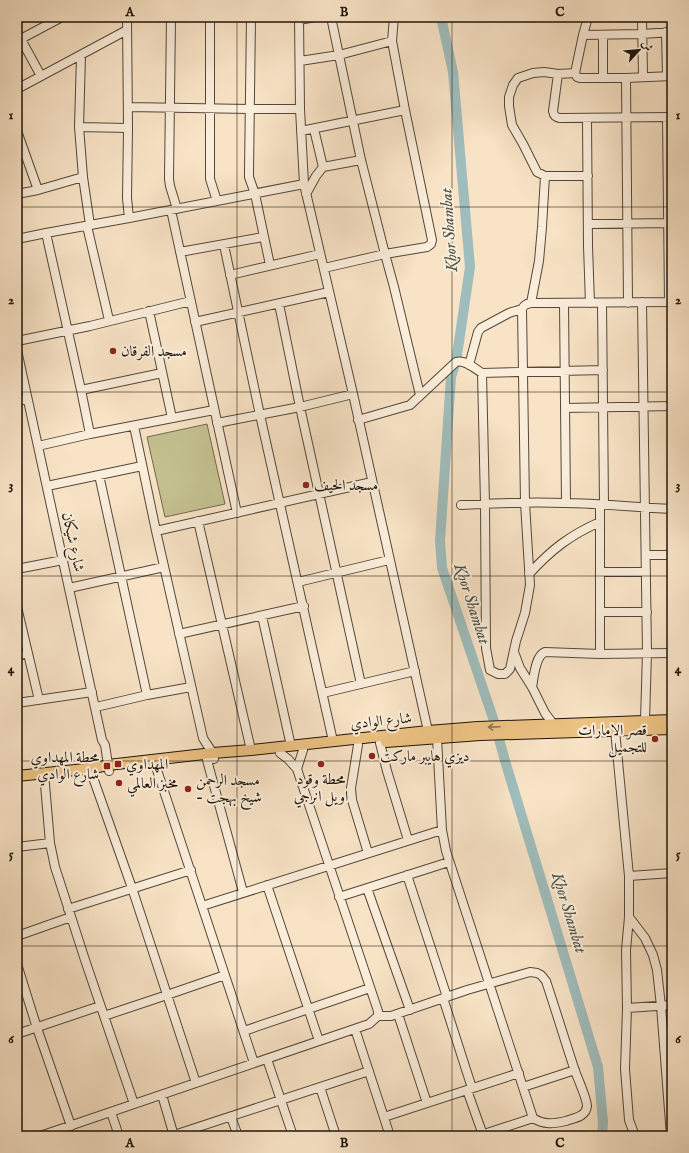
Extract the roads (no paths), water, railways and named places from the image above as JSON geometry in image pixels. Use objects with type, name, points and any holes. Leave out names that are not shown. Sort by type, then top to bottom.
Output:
[{"type":"main road","name":"شارع الوادي","points":[[510,730],[554,725],[672,720]]},
{"type":"main road","name":"شارع الوادي","points":[[102,768],[156,767],[251,750],[428,731],[672,729]]},
{"type":"main road","name":"شارع الوادي","points":[[17,776],[212,757],[280,753],[436,738],[479,731]]},
{"type":"street","points":[[41,76],[18,37],[62,17]]},
{"type":"street","points":[[127,17],[127,198],[129,218]]},
{"type":"street","points":[[171,17],[169,179],[180,252],[237,513]]},
{"type":"street","points":[[210,17],[210,179],[217,201]]},
{"type":"street","points":[[250,17],[249,177],[255,194],[270,265]]},
{"type":"street","points":[[315,17],[299,18],[300,108],[304,184],[353,394],[428,731]]},
{"type":"street","points":[[331,17],[361,160],[394,287],[420,396]]},
{"type":"street","points":[[324,268],[385,254],[427,247],[431,244],[432,240],[392,41],[394,17]]},
{"type":"street","points":[[583,35],[669,32],[669,76],[643,78],[577,77],[575,73],[583,35],[588,17]]},
{"type":"street","points":[[642,17],[643,78]]},
{"type":"street","points":[[17,89],[127,30]]},
{"type":"street","points":[[603,35],[603,78]]},
{"type":"street","points":[[300,61],[340,55],[392,41]]},
{"type":"street","points":[[81,55],[79,127],[88,226],[109,320]]},
{"type":"street","points":[[575,73],[558,74],[544,72],[524,75],[518,78],[515,82],[509,97],[509,106],[512,125],[537,172],[545,176],[588,176]]},
{"type":"street","points":[[482,373],[486,648],[490,670],[498,674],[504,674],[510,669],[513,651],[528,598],[530,585],[525,503],[522,310],[526,304],[670,302],[670,117],[556,117],[553,111],[558,74]]},
{"type":"street","points":[[626,78],[628,303]]},
{"type":"street","points":[[128,107],[250,109],[300,108]]},
{"type":"street","points":[[301,131],[405,110]]},
{"type":"street","points":[[587,118],[590,303]]},
{"type":"street","points":[[79,127],[128,128]]},
{"type":"street","points":[[314,129],[323,167]]},
{"type":"street","points":[[17,131],[38,190]]},
{"type":"street","points":[[306,194],[323,167],[361,160]]},
{"type":"street","points":[[531,304],[539,261],[545,176]]},
{"type":"street","points":[[17,194],[38,190],[83,177]]},
{"type":"street","points":[[17,240],[46,233],[174,210],[304,184]]},
{"type":"street","points":[[589,224],[670,223]]},
{"type":"street","points":[[46,233],[90,434]]},
{"type":"street","points":[[180,252],[263,237]]},
{"type":"street","points":[[224,245],[260,415],[304,606],[333,741]]},
{"type":"street","points":[[230,275],[320,254]]},
{"type":"street","points":[[195,322],[329,292]]},
{"type":"street","points":[[17,341],[191,301]]},
{"type":"street","points":[[642,302],[647,612],[645,721]]},
{"type":"street","points":[[600,654],[600,522],[602,505],[603,407],[602,303]]},
{"type":"street","points":[[279,304],[361,684]]},
{"type":"street","points":[[564,304],[566,503]]},
{"type":"street","points":[[469,365],[478,332],[481,328],[509,313],[522,310]]},
{"type":"street","points":[[149,311],[172,418]]},
{"type":"street","name":"شارع شيكان","points":[[17,350],[68,588],[96,708],[102,740],[102,768],[132,888],[196,1083]]},
{"type":"street","points":[[358,420],[410,405],[456,362],[460,361],[482,373],[603,370]]},
{"type":"street","points":[[81,390],[162,373]]},
{"type":"street","points":[[217,423],[300,407],[353,394]]},
{"type":"street","points":[[17,401],[27,399]]},
{"type":"street","points":[[565,408],[672,406]]},
{"type":"street","points":[[38,446],[90,434],[214,410]]},
{"type":"street","points":[[134,426],[191,687],[203,738],[212,757],[243,892]]},
{"type":"street","points":[[47,486],[142,466]]},
{"type":"street","points":[[99,475],[148,695]]},
{"type":"street","points":[[156,531],[372,482]]},
{"type":"street","points":[[461,505],[566,503],[645,509],[672,509]]},
{"type":"street","points":[[198,522],[251,750]]},
{"type":"street","points":[[529,574],[556,548],[583,530],[600,522]]},
{"type":"street","points":[[646,555],[672,555]]},
{"type":"street","points":[[17,569],[63,560]]},
{"type":"street","points":[[298,582],[389,560]]},
{"type":"street","points":[[68,588],[164,568]]},
{"type":"street","points":[[600,572],[646,572]]},
{"type":"street","points":[[179,634],[304,606]]},
{"type":"street","points":[[17,607],[39,700]]},
{"type":"street","points":[[600,612],[647,612]]},
{"type":"street","points":[[262,616],[291,746]]},
{"type":"street","points":[[513,651],[520,668],[532,687],[545,713],[554,725]]},
{"type":"street","points":[[532,687],[538,658],[545,652],[600,654],[672,653]]},
{"type":"street","points":[[17,656],[28,653]]},
{"type":"street","points":[[323,693],[415,672]]},
{"type":"street","points":[[96,708],[148,695],[191,687]]},
{"type":"street","points":[[17,703],[92,692]]},
{"type":"street","points":[[615,730],[629,876],[629,917],[626,950],[626,1069],[629,1120],[635,1136]]},
{"type":"street","points":[[378,1016],[391,1016],[489,984],[530,972],[537,973],[546,981],[586,1100],[587,1106],[585,1112],[581,1116],[559,1123],[540,1122],[533,1118],[519,1073],[489,984],[449,862],[442,830],[436,738]]},
{"type":"street","points":[[380,743],[408,840]]},
{"type":"street","points":[[358,745],[351,788],[352,800],[368,853]]},
{"type":"street","points":[[297,770],[303,750]]},
{"type":"street","points":[[40,1136],[64,1132],[71,1126],[372,1023],[378,1016],[378,1011],[297,770],[288,759],[280,753]]},
{"type":"street","points":[[156,767],[254,1063]]},
{"type":"street","points":[[44,773],[50,843],[55,867],[69,913],[134,1104]]},
{"type":"street","points":[[202,906],[442,830]]},
{"type":"street","points":[[17,847],[50,843]]},
{"type":"street","points":[[339,897],[449,862]]},
{"type":"street","points":[[17,936],[132,888],[190,870]]},
{"type":"street","points":[[629,876],[672,873]]},
{"type":"street","points":[[408,875],[445,998],[470,1089],[486,1135],[533,1118]]},
{"type":"street","points":[[267,885],[319,1041]]},
{"type":"street","points":[[367,888],[410,1010]]},
{"type":"street","points":[[629,917],[645,938],[653,955],[657,970],[671,1136]]},
{"type":"street","points":[[17,964],[37,1028],[71,1126]]},
{"type":"street","points":[[104,1016],[167,996],[225,975]]},
{"type":"street","points":[[244,1031],[370,988]]},
{"type":"street","points":[[627,1008],[672,1005]]},
{"type":"street","points":[[17,1034],[100,1006]]},
{"type":"street","points":[[398,1014],[427,1103]]},
{"type":"street","points":[[355,1029],[390,1136]]},
{"type":"street","points":[[267,1059],[293,1136]]},
{"type":"street","points":[[523,1087],[575,1070]]},
{"type":"street","points":[[162,1095],[174,1136],[369,1071]]},
{"type":"street","points":[[384,1117],[519,1073]]},
{"type":"street","points":[[320,1087],[336,1136]]},
{"type":"street","points":[[111,1112],[119,1136]]},
{"type":"street","points":[[231,1117],[238,1136]]},
{"type":"waterway","name":"Khor Shambat","points":[[441,17],[453,72],[470,267],[456,362],[451,377],[440,541],[442,568],[493,718],[598,1067],[603,1122],[602,1136]]},
{"type":"place","name":"مسجد الفرقان","points":[[113,351]]},
{"type":"place","name":"مسجد الحيف","points":[[306,485]]},
{"type":"place","name":"قصر الامارات للتجميل","points":[[655,739]]},
{"type":"place","name":"ديزي هايبر ماركت","points":[[372,756]]},
{"type":"place","name":"المهداوي","points":[[118,764]]},
{"type":"place","name":"محطة وقود اويل انرجي","points":[[321,764]]},
{"type":"place","name":"محطة المهداوي شارع الوادي","points":[[107,766]]},
{"type":"place","name":"مخبز العالمي","points":[[119,783]]},
{"type":"place","name":"مسجد الرحمن - شيخ بهجت","points":[[188,789]]}]
